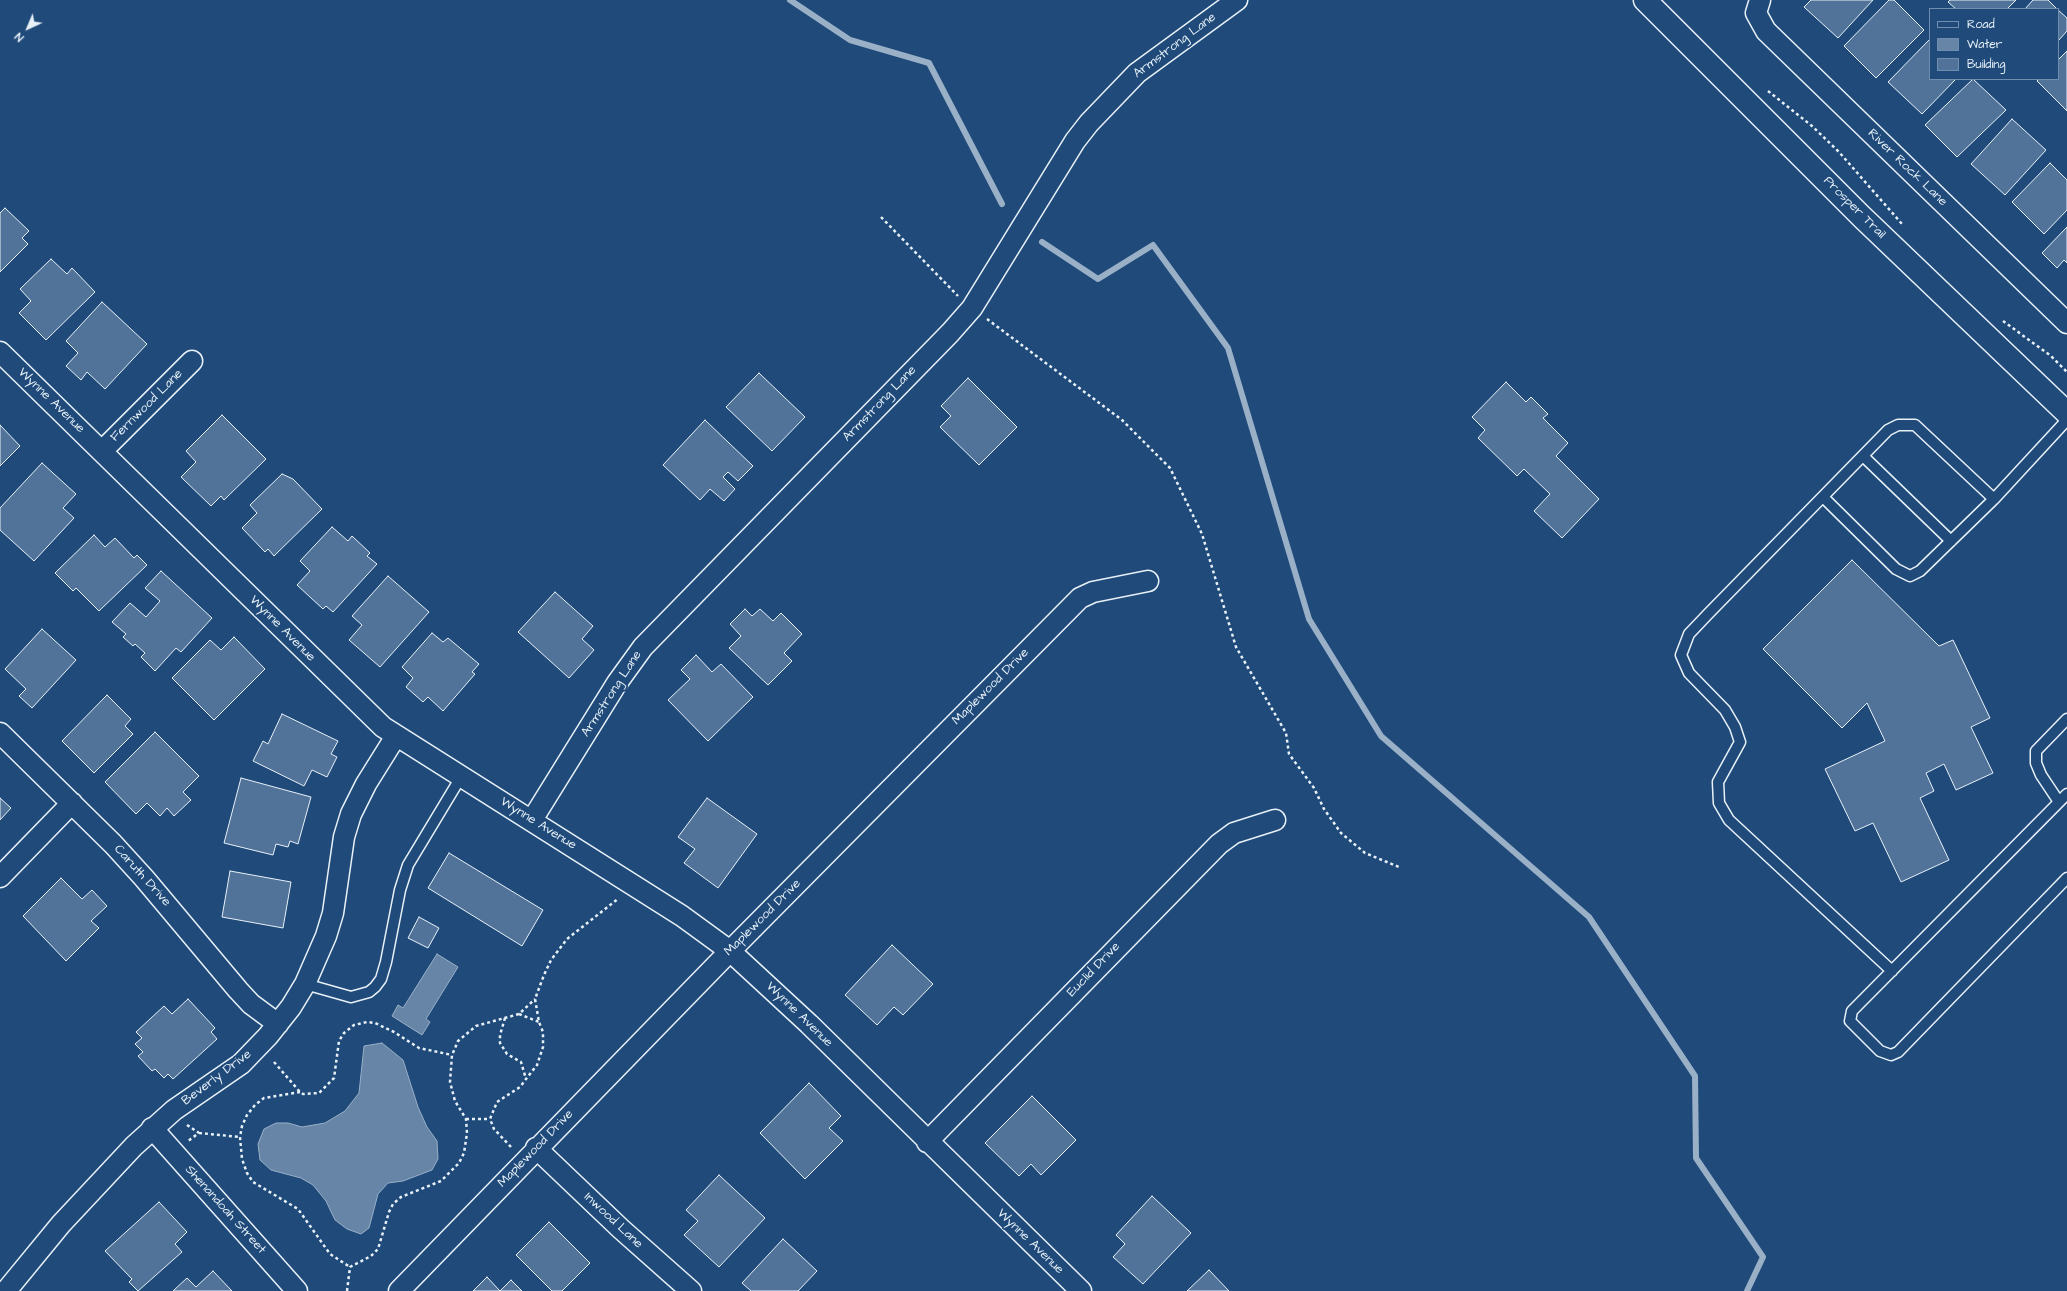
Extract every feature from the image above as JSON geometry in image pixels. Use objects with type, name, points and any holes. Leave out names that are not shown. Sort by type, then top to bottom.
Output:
[{"type":"street","name":"Armstrong Lane","points":[[532,820],[616,683],[642,647],[950,333],[972,308],[1075,141],[1089,123],[1137,73],[1237,0]]},
{"type":"street","name":"Prosper Trail","points":[[1644,0],[1862,217],[2067,413]]},
{"type":"street","name":"River Rock Lane","points":[[1758,4],[1758,18],[1766,31],[2067,323]]},
{"type":"street","name":"Wynne Avenue","points":[[0,352],[365,711],[396,736],[532,820],[682,916],[730,951],[809,1024],[927,1142],[1081,1291]]},
{"type":"street","name":"Fernwood Lane","points":[[102,451],[192,361]]},
{"type":"street","name":"Maplewood Drive","points":[[399,1291],[536,1148],[1080,598],[1099,590],[1148,581]]},
{"type":"street","name":"Caruth Drive","points":[[0,733],[72,803],[144,878],[251,1004],[278,1024]]},
{"type":"street","name":"Beverly Drive","points":[[6,1291],[61,1224],[152,1128],[174,1110],[241,1064],[260,1046],[278,1024],[305,984],[322,948],[333,913],[344,837],[351,814],[366,784],[396,736]]},
{"type":"street","points":[[0,877],[72,803]]},
{"type":"street","name":"Euclid Drive","points":[[927,1142],[1219,844],[1234,834],[1275,820]]},
{"type":"street","name":"Shenandoah Street","points":[[152,1128],[298,1291]]},
{"type":"street","name":"Inwood Lane","points":[[536,1148],[626,1234],[691,1291]]},
{"type":"lane","points":[[1823,497],[1896,569],[1910,576],[1920,571],[1994,499],[2067,420]]},
{"type":"lane","points":[[1892,971],[1729,820],[1719,803],[1718,782],[1740,742],[1735,727],[1725,710],[1689,673],[1681,655],[1689,634],[1888,430],[1898,425],[1915,425],[1994,499]]},
{"type":"lane","points":[[1863,456],[1951,541]]},
{"type":"lane","points":[[2059,802],[2041,775],[2036,763],[2036,751],[2067,719]]},
{"type":"lane","points":[[305,984],[351,997],[369,992],[375,987],[381,979],[386,962],[400,890],[408,865],[461,777]]},
{"type":"lane","points":[[2067,794],[1852,1011],[1850,1021],[1880,1051],[1891,1055],[1898,1052],[2067,878]]},
{"type":"path","points":[[1765,89],[1812,126],[1839,152],[1904,226]]},
{"type":"path","points":[[881,217],[951,291],[1122,420],[1170,468],[1202,534],[1236,647],[1286,733],[1289,754],[1314,788],[1324,809],[1341,834],[1365,853],[1399,867]]},
{"type":"path","points":[[2002,320],[2051,356],[2067,372]]},
{"type":"path","points":[[350,1267],[371,1256],[378,1249],[389,1212],[396,1200],[441,1181],[459,1162],[464,1153],[467,1132],[466,1119],[459,1110],[450,1082],[452,1054],[458,1041],[476,1026],[519,1014],[535,999],[551,960],[567,939],[619,897]]},
{"type":"path","points":[[512,1148],[494,1129],[490,1119],[497,1102],[520,1087],[537,1065],[544,1048],[543,1032],[539,1022],[535,999]]},
{"type":"path","points":[[519,1014],[539,1022]]},
{"type":"path","points":[[505,1018],[500,1035],[500,1043],[507,1054],[521,1062],[526,1079]]},
{"type":"path","points":[[274,1062],[300,1092],[303,1094],[318,1093],[328,1086],[334,1078],[339,1041],[344,1033],[354,1025],[367,1022],[376,1023],[394,1032],[419,1048],[452,1054]]},
{"type":"path","points":[[300,1092],[264,1098],[247,1115],[242,1126],[240,1137],[242,1159],[247,1173],[253,1182],[298,1208],[330,1254],[350,1267]]},
{"type":"path","points":[[466,1119],[490,1119]]},
{"type":"path","points":[[187,1125],[199,1133],[240,1137]]},
{"type":"path","points":[[186,1143],[199,1133]]},
{"type":"path","points":[[347,1291],[350,1267]]},
{"type":"water","points":[[437,954],[458,967],[426,1019],[430,1022],[422,1035],[392,1016],[398,1005],[403,1008]]},
{"type":"water","points":[[382,1043],[403,1060],[418,1107],[427,1127],[437,1141],[438,1159],[432,1170],[403,1181],[388,1183],[378,1194],[369,1228],[361,1234],[347,1229],[335,1220],[326,1201],[313,1185],[301,1178],[271,1170],[260,1160],[258,1144],[264,1129],[276,1123],[288,1123],[302,1127],[325,1123],[345,1111],[359,1093],[364,1046]]},
{"type":"building","points":[[1811,0],[1873,0],[1838,38],[1804,7]]},
{"type":"building","points":[[1889,0],[1894,0],[1924,30],[1876,78],[1844,46]]},
{"type":"building","points":[[1950,0],[2016,0],[2008,8],[1955,8],[1948,2]]},
{"type":"building","points":[[2033,0],[2048,0],[2056,8],[2026,8]]},
{"type":"building","points":[[2059,11],[2067,18],[2067,31],[2059,40]]},
{"type":"building","points":[[1929,40],[1929,80],[1955,80],[1922,114],[1888,82]]},
{"type":"building","points":[[2067,51],[2067,111],[2037,81],[2059,80],[2059,59]]},
{"type":"building","points":[[1972,80],[1974,80],[2006,110],[1957,157],[1925,125]]},
{"type":"building","points":[[2012,119],[2046,150],[2005,195],[1971,164]]},
{"type":"building","points":[[2050,163],[2067,180],[2067,210],[2044,234],[2012,202]]},
{"type":"building","points":[[5,208],[29,231],[22,238],[28,244],[0,272],[0,213]]},
{"type":"building","points":[[2067,227],[2067,263],[2064,260],[2057,268],[2042,253]]},
{"type":"building","points":[[51,259],[67,274],[72,268],[95,292],[46,340],[19,313],[31,301],[20,289]]},
{"type":"building","points":[[102,302],[147,344],[105,389],[87,372],[81,380],[66,366],[78,353],[66,341]]},
{"type":"building","points":[[759,373],[805,417],[772,451],[726,407]]},
{"type":"building","points":[[968,378],[1017,427],[979,465],[940,427],[951,416],[941,406]]},
{"type":"building","points":[[1506,382],[1526,402],[1531,397],[1548,414],[1543,418],[1568,443],[1556,456],[1599,499],[1562,538],[1534,511],[1550,494],[1524,469],[1517,476],[1478,438],[1485,430],[1472,417]]},
{"type":"building","points":[[222,415],[266,459],[224,500],[221,496],[211,506],[181,477],[196,462],[186,451]]},
{"type":"building","points":[[705,420],[753,466],[738,481],[728,472],[723,477],[735,489],[724,501],[710,489],[700,500],[663,465]]},
{"type":"building","points":[[0,425],[20,446],[0,466]]},
{"type":"building","points":[[42,463],[76,494],[63,508],[74,518],[34,561],[0,530],[0,508]]},
{"type":"building","points":[[282,474],[293,479],[322,509],[274,556],[268,549],[265,552],[242,528],[257,513],[250,505]]},
{"type":"building","points":[[332,527],[348,541],[352,536],[370,553],[367,556],[377,564],[333,612],[326,606],[323,609],[297,585],[310,571],[300,561]]},
{"type":"building","points":[[94,535],[105,547],[115,538],[134,558],[137,555],[147,565],[99,611],[76,588],[73,591],[55,573]]},
{"type":"building","points":[[1852,560],[1939,646],[1953,640],[1990,718],[1971,727],[1993,773],[1956,790],[1944,764],[1926,773],[1934,791],[1920,798],[1949,860],[1901,882],[1873,823],[1855,831],[1825,769],[1885,741],[1867,703],[1842,728],[1763,649]]},
{"type":"building","points":[[161,571],[212,618],[181,652],[176,648],[155,671],[141,657],[145,653],[135,644],[133,646],[123,637],[126,634],[112,622],[130,603],[146,617],[160,601],[145,588]]},
{"type":"building","points":[[388,576],[429,612],[380,667],[349,640],[362,625],[352,616]]},
{"type":"building","points":[[555,592],[593,626],[582,639],[594,650],[569,678],[518,632]]},
{"type":"building","points":[[745,609],[752,616],[760,609],[773,621],[781,613],[802,634],[784,653],[792,661],[768,685],[729,648],[741,636],[730,624]]},
{"type":"building","points":[[42,629],[76,660],[32,708],[19,696],[26,689],[5,669]]},
{"type":"building","points":[[432,633],[443,642],[448,638],[479,664],[472,672],[475,674],[443,711],[428,697],[423,702],[406,687],[413,678],[402,667]]},
{"type":"building","points":[[234,637],[265,669],[214,720],[172,678],[210,640],[221,650]]},
{"type":"building","points":[[696,655],[712,672],[721,664],[753,697],[708,741],[668,700],[690,679],[681,670]]},
{"type":"building","points":[[107,695],[131,719],[125,726],[133,734],[94,773],[62,741]]},
{"type":"building","points":[[282,714],[338,741],[331,754],[337,757],[327,777],[312,770],[304,786],[253,761],[263,741],[268,744]]},
{"type":"building","points":[[155,732],[199,776],[183,792],[191,800],[174,816],[167,808],[160,816],[147,803],[136,814],[105,782]]},
{"type":"building","points":[[241,778],[311,797],[298,844],[290,841],[288,847],[276,844],[273,855],[224,843]]},
{"type":"building","points":[[0,798],[11,808],[0,820]]},
{"type":"building","points":[[707,798],[757,834],[718,888],[684,863],[695,849],[678,837]]},
{"type":"building","points":[[449,853],[543,910],[522,946],[428,888]]},
{"type":"building","points":[[230,871],[291,882],[283,928],[222,917]]},
{"type":"building","points":[[61,878],[82,899],[92,890],[107,906],[91,921],[99,928],[66,961],[23,916]]},
{"type":"building","points":[[419,917],[439,928],[428,948],[408,938]]},
{"type":"building","points":[[892,945],[933,984],[903,1015],[894,1007],[877,1025],[845,995]]},
{"type":"building","points":[[188,999],[215,1028],[211,1032],[217,1039],[173,1079],[168,1074],[164,1078],[155,1069],[152,1071],[138,1056],[143,1052],[135,1044],[142,1038],[136,1032],[164,1006],[172,1014]]},
{"type":"building","points":[[809,1083],[841,1116],[829,1128],[843,1141],[805,1179],[760,1133]]},
{"type":"building","points":[[1032,1096],[1076,1140],[1041,1175],[1031,1164],[1019,1176],[985,1143]]},
{"type":"building","points":[[719,1175],[765,1218],[719,1267],[684,1235],[698,1221],[686,1210]]},
{"type":"building","points":[[1152,1196],[1191,1233],[1143,1284],[1113,1257],[1125,1244],[1116,1235]]},
{"type":"building","points":[[159,1202],[187,1232],[175,1244],[182,1252],[138,1291],[129,1282],[132,1279],[105,1251]]},
{"type":"building","points":[[549,1222],[590,1263],[562,1291],[552,1291],[516,1255]]},
{"type":"building","points":[[783,1239],[817,1271],[798,1291],[751,1291],[742,1283]]},
{"type":"building","points":[[1209,1270],[1229,1291],[1187,1291]]},
{"type":"building","points":[[213,1271],[232,1291],[173,1291],[187,1278],[196,1287]]},
{"type":"building","points":[[487,1277],[500,1291],[473,1291]]},
{"type":"building","points":[[511,1280],[522,1291],[500,1291]]},
{"type":"waterway","points":[[790,0],[850,40],[929,63],[1002,204]]},
{"type":"waterway","points":[[1042,242],[1098,279],[1153,245],[1228,348],[1309,619],[1381,736],[1589,917],[1695,1076],[1696,1158],[1763,1257],[1747,1291]]}]
